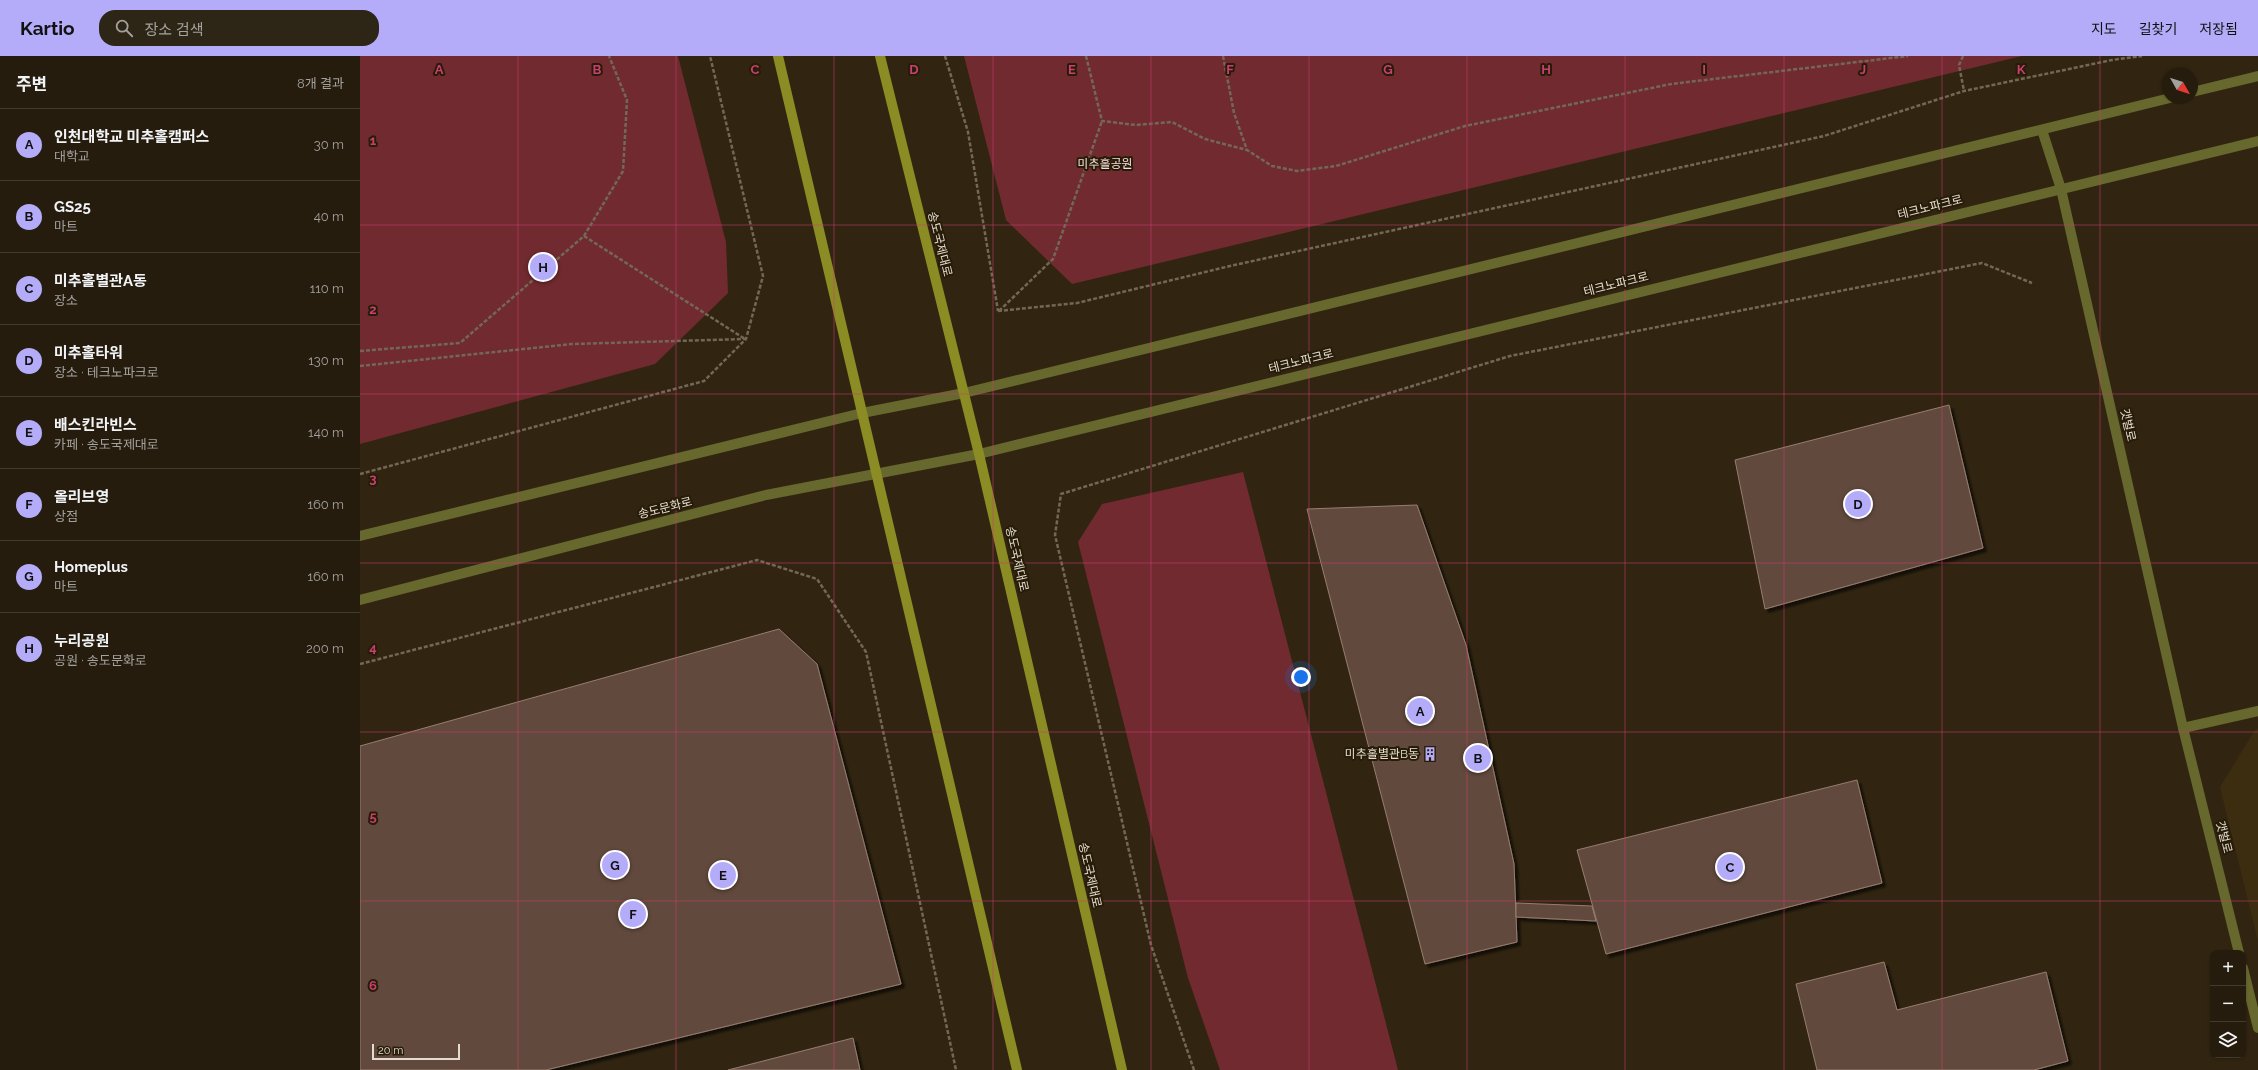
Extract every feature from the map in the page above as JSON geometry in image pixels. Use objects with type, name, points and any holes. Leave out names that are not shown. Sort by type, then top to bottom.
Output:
[{"type":"main road","points":[[778,56],[875,473],[1017,1070]]},
{"type":"main road","name":"송도국제대로","points":[[880,56],[979,454],[1122,1070]]},
{"type":"street","points":[[2198,91],[2258,76]]},
{"type":"street","points":[[360,536],[862,413],[964,393],[2162,100]]},
{"type":"street","name":"갯벌로","points":[[2042,130],[2061,189],[2183,728],[2238,950]]},
{"type":"street","name":"테크노파크로","points":[[979,454],[2258,141]]},
{"type":"street","name":"송도문화로","points":[[360,600],[766,495],[979,454]]},
{"type":"street","points":[[2183,728],[2258,711]]},
{"type":"street","points":[[2246,980],[2258,1028]]},
{"type":"path","points":[[360,351],[460,343],[584,236],[623,171],[627,100],[608,56]]},
{"type":"path","points":[[360,474],[704,381],[746,339],[763,276],[710,56]]},
{"type":"path","points":[[945,56],[968,132],[998,311]]},
{"type":"path","points":[[998,311],[1053,259],[1102,121],[1086,56]]},
{"type":"path","points":[[1223,56],[1234,112],[1247,150]]},
{"type":"path","points":[[1102,121],[1136,125],[1172,122],[1205,139],[1247,150],[1272,166],[1297,171],[1336,166],[1465,126],[1671,84],[1908,56]]},
{"type":"path","points":[[1962,56],[1959,65],[1964,91]]},
{"type":"path","points":[[998,311],[1077,303],[1230,266],[1824,136],[1964,91],[2112,58],[2142,56]]},
{"type":"path","points":[[584,236],[746,339]]},
{"type":"path","points":[[1194,1070],[1151,945],[1055,535],[1061,494],[1510,356],[1982,263],[2032,283]]},
{"type":"path","points":[[360,366],[572,344],[746,339]]},
{"type":"path","points":[[360,664],[757,560],[817,579],[866,652],[956,1070]]},
{"type":"shaded area","points":[[2258,729],[2258,941],[2220,787],[2255,730]]},
{"type":"green space","points":[[360,56],[678,56],[726,242],[728,293],[655,364],[360,444]]},
{"type":"green space","name":"미추홀공원","points":[[964,56],[2022,56],[1072,284],[1006,220]]},
{"type":"green space","points":[[1243,472],[1398,1070],[1220,1070],[1188,978],[1078,542],[1102,504]]},
{"type":"building","points":[[1949,405],[1983,548],[1765,609],[1735,460]]},
{"type":"building","name":"미추홀별관B동","points":[[1417,505],[1466,645],[1514,864],[1517,942],[1425,964],[1307,509]]},
{"type":"building","points":[[779,629],[817,664],[901,984],[546,1070],[360,1070],[360,746]]},
{"type":"building","points":[[1857,780],[1882,883],[1606,954],[1577,850]]},
{"type":"building","points":[[1516,903],[1592,906],[1596,921],[1516,917]]},
{"type":"building","points":[[1884,962],[1897,1010],[2046,972],[2068,1061],[2034,1070],[1817,1070],[1796,984]]},
{"type":"building","points":[[853,1038],[860,1070],[728,1070]]},
{"type":"place","name":"누리공원","points":[[543,267]]},
{"type":"place","name":"미추홀타워","points":[[1858,504]]},
{"type":"place","name":"인천대학교 미추홀캠퍼스","points":[[1420,711]]},
{"type":"place","name":"미추홀별관B동","points":[[1430,754]]},
{"type":"place","name":"GS25","points":[[1478,758]]},
{"type":"place","name":"Homeplus","points":[[615,865]]},
{"type":"place","name":"미추홀별관A동","points":[[1730,867]]},
{"type":"place","name":"배스킨라빈스","points":[[723,875]]},
{"type":"place","name":"올리브영","points":[[633,914]]}]
